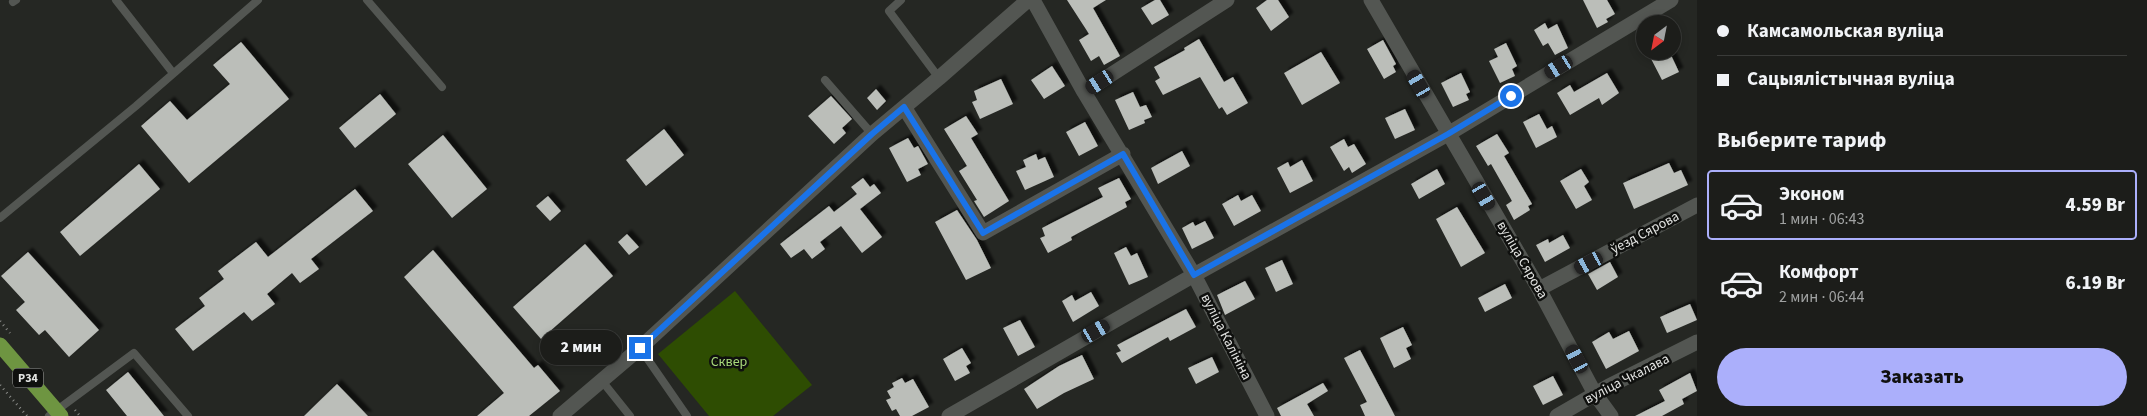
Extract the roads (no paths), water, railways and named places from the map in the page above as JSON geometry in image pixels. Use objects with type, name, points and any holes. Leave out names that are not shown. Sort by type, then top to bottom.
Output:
[{"type":"main road","name":"Р34","points":[[0,345],[56,414]]},
{"type":"street","points":[[560,416],[640,348],[872,134],[1028,0]]},
{"type":"street","name":"вуліца Калініна","points":[[1033,0],[1084,92],[1194,275],[1267,416]]},
{"type":"street","points":[[1084,92],[1227,0]]},
{"type":"street","name":"вуліца Сярова","points":[[1372,0],[1448,134],[1540,289],[1595,394],[1611,416]]},
{"type":"street","points":[[949,416],[1194,275],[1448,134],[1671,0]]},
{"type":"street","points":[[904,107],[983,233],[1123,154]]},
{"type":"street","name":"ўезд Сярова","points":[[1540,289],[1697,205]]},
{"type":"street","name":"вуліца Чкалава","points":[[1557,416],[1595,394],[1697,342]]},
{"type":"lane","points":[[116,0],[173,73]]},
{"type":"lane","points":[[0,218],[258,0]]},
{"type":"lane","points":[[367,0],[442,87]]},
{"type":"lane","points":[[901,0],[889,11],[939,78]]},
{"type":"lane","points":[[825,80],[872,134]]},
{"type":"lane","points":[[640,348],[687,416]]},
{"type":"lane","points":[[56,414],[134,353],[188,416]]},
{"type":"lane","points":[[602,381],[630,416]]},
{"type":"park label","name":"Сквер","points":[[729,362]]}]
